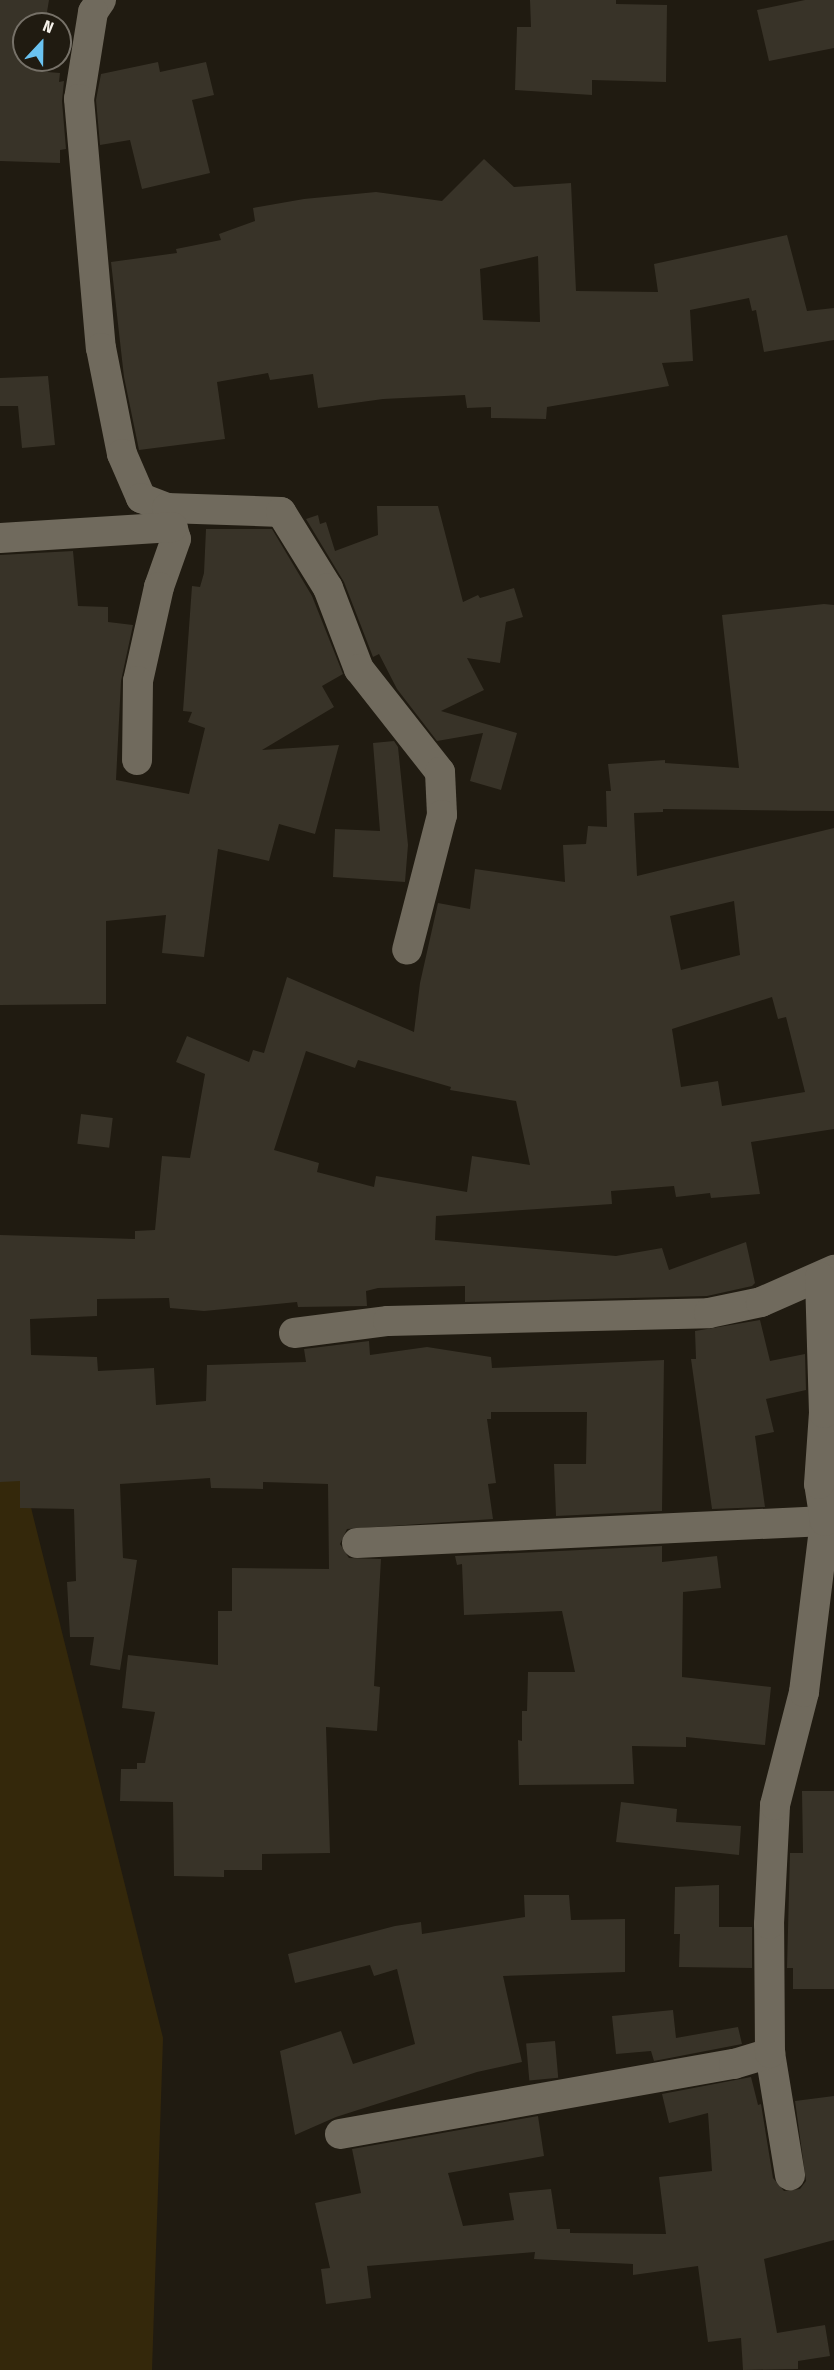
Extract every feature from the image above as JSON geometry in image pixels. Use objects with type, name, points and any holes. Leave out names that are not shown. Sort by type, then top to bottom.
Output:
[{"type":"street","points":[[101,0],[93,12],[79,99],[91,267],[101,348],[122,454],[141,498],[170,518],[176,538],[159,587],[138,681],[137,760]]},
{"type":"street","points":[[0,538],[170,518],[281,512],[328,588],[358,669],[440,772],[442,816],[407,950]]},
{"type":"street","points":[[294,1333],[388,1321],[710,1313],[761,1302],[827,1274],[824,1413],[819,1484],[825,1521],[804,1692],[775,1805],[769,1924],[770,2053],[790,2175]]},
{"type":"street","points":[[357,1543],[825,1521]]},
{"type":"street","points":[[340,2134],[734,2064],[770,2053]]},
{"type":"shaded area","points":[[0,1383],[163,2038],[152,2370],[0,2370]]},
{"type":"building","points":[[0,0],[49,0],[47,12],[12,12],[12,72],[60,73],[59,82],[64,81],[62,101],[66,149],[60,150],[60,163],[0,161]]},
{"type":"building","points":[[530,0],[616,0],[616,4],[667,5],[666,82],[592,80],[592,95],[515,90],[517,27],[531,27]]},
{"type":"building","points":[[805,0],[834,0],[834,48],[769,61],[757,10]]},
{"type":"building","points":[[158,62],[160,72],[206,62],[214,95],[192,100],[210,173],[142,189],[130,140],[100,145],[96,100],[101,74]]},
{"type":"building","points":[[484,159],[514,187],[571,183],[576,291],[658,292],[654,264],[787,235],[807,311],[834,308],[834,340],[764,352],[756,310],[752,311],[749,298],[690,310],[693,361],[662,363],[669,386],[547,407],[546,419],[491,418],[491,407],[467,408],[465,395],[383,399],[318,408],[313,374],[270,380],[268,373],[217,382],[225,439],[139,450],[124,377],[111,262],[177,253],[176,249],[221,240],[219,234],[255,221],[253,208],[304,199],[376,192],[442,201]],"holes":[[[538,256],[540,322],[483,320],[480,269]]]},
{"type":"building","points":[[48,376],[55,445],[22,448],[18,406],[0,406],[0,378]]},
{"type":"building","points":[[377,506],[438,506],[463,602],[478,595],[480,598],[514,588],[523,617],[506,622],[500,663],[467,658],[484,690],[441,711],[517,733],[501,790],[470,781],[483,733],[437,741],[397,689],[379,654],[373,657],[344,582],[306,519],[318,515],[320,524],[326,522],[335,551],[378,535]]},
{"type":"building","points":[[206,529],[272,529],[312,596],[343,674],[322,686],[334,707],[262,750],[339,745],[315,834],[279,824],[269,861],[218,849],[204,957],[162,953],[166,915],[106,921],[106,1004],[0,1005],[0,555],[73,551],[78,606],[108,607],[108,622],[133,625],[121,681],[116,780],[189,794],[205,728],[188,722],[192,712],[183,711],[192,586],[200,587],[204,573]]},
{"type":"building","points":[[824,604],[834,605],[834,811],[663,809],[663,812],[634,813],[637,876],[834,828],[834,1129],[751,1142],[760,1194],[711,1198],[710,1193],[676,1197],[674,1186],[611,1191],[612,1204],[436,1216],[435,1240],[616,1256],[662,1248],[669,1270],[746,1242],[755,1283],[752,1286],[707,1296],[465,1302],[465,1286],[378,1288],[366,1291],[367,1306],[298,1307],[297,1302],[204,1311],[170,1308],[169,1298],[97,1299],[97,1316],[30,1319],[31,1355],[97,1357],[98,1371],[154,1368],[156,1405],[206,1401],[207,1365],[306,1362],[304,1349],[369,1341],[370,1355],[427,1347],[491,1357],[492,1368],[664,1360],[662,1511],[556,1516],[554,1464],[586,1464],[587,1412],[491,1412],[491,1419],[487,1419],[496,1483],[488,1484],[493,1519],[347,1529],[340,1544],[349,1558],[381,1559],[374,1686],[380,1687],[377,1731],[326,1727],[330,1853],[262,1854],[262,1870],[224,1870],[224,1877],[174,1876],[173,1802],[120,1801],[121,1769],[137,1769],[137,1763],[145,1763],[155,1712],[122,1708],[128,1655],[218,1665],[218,1611],[232,1611],[232,1568],[329,1569],[328,1484],[263,1482],[263,1489],[211,1488],[210,1478],[120,1484],[123,1558],[137,1560],[120,1670],[90,1665],[94,1637],[70,1637],[67,1582],[76,1581],[74,1509],[20,1508],[20,1481],[0,1482],[0,1235],[135,1239],[135,1231],[155,1230],[162,1156],[190,1158],[205,1074],[176,1062],[187,1036],[249,1062],[253,1050],[264,1053],[287,977],[414,1032],[420,983],[438,903],[470,909],[475,869],[565,882],[563,845],[586,844],[588,826],[607,827],[606,791],[611,791],[608,764],[665,760],[665,763],[739,768],[722,615]],"holes":[[[734,901],[740,955],[681,970],[670,916]],[[772,997],[778,1019],[786,1017],[805,1092],[722,1106],[718,1081],[681,1087],[672,1029]],[[306,1051],[355,1068],[358,1060],[451,1087],[450,1090],[516,1101],[530,1165],[472,1156],[467,1192],[376,1176],[374,1187],[317,1172],[319,1163],[274,1150]]]},
{"type":"building","points":[[394,741],[398,747],[408,845],[405,882],[333,877],[335,829],[380,831],[373,743]]},
{"type":"building","points":[[81,1114],[113,1118],[109,1148],[77,1144]]},
{"type":"building","points":[[760,1320],[770,1361],[805,1354],[806,1390],[766,1399],[774,1432],[755,1436],[765,1507],[712,1509],[691,1359],[696,1359],[695,1331]]},
{"type":"building","points":[[662,1546],[662,1562],[717,1556],[721,1588],[683,1592],[682,1677],[771,1687],[765,1745],[686,1737],[686,1747],[632,1746],[634,1784],[519,1785],[518,1740],[522,1741],[522,1711],[527,1711],[528,1672],[575,1672],[562,1611],[464,1615],[462,1564],[457,1565],[455,1556]]},
{"type":"building","points":[[802,1791],[834,1791],[834,1989],[793,1989],[793,1968],[787,1968],[790,1853],[803,1853]]},
{"type":"building","points":[[621,1802],[677,1809],[676,1822],[741,1826],[739,1855],[616,1842]]},
{"type":"building","points":[[719,1885],[719,1927],[752,1927],[752,1968],[679,1967],[680,1934],[674,1934],[675,1887]]},
{"type":"building","points":[[524,1895],[569,1895],[571,1920],[625,1919],[625,1972],[503,1976],[522,2062],[477,2072],[336,2117],[295,2135],[280,2051],[341,2031],[353,2064],[415,2044],[397,1969],[374,1976],[370,1965],[295,1983],[288,1954],[395,1926],[421,1922],[422,1934],[525,1917]]},
{"type":"building","points":[[673,2010],[676,2038],[738,2027],[742,2044],[654,2061],[651,2051],[616,2054],[612,2016]]},
{"type":"building","points":[[555,2041],[558,2078],[529,2080],[526,2044]]},
{"type":"building","points":[[751,2077],[758,2105],[761,2104],[773,2178],[784,2191],[800,2189],[806,2181],[795,2101],[834,2096],[834,2240],[764,2259],[777,2333],[825,2325],[830,2356],[798,2361],[798,2369],[743,2370],[741,2338],[708,2342],[698,2266],[633,2275],[633,2264],[534,2259],[535,2252],[367,2266],[371,2298],[326,2304],[321,2269],[330,2268],[315,2203],[361,2193],[352,2149],[538,2116],[544,2156],[448,2173],[463,2226],[514,2220],[509,2193],[551,2189],[557,2229],[570,2229],[570,2233],[666,2234],[659,2177],[712,2171],[708,2113],[669,2123],[662,2094]]}]
